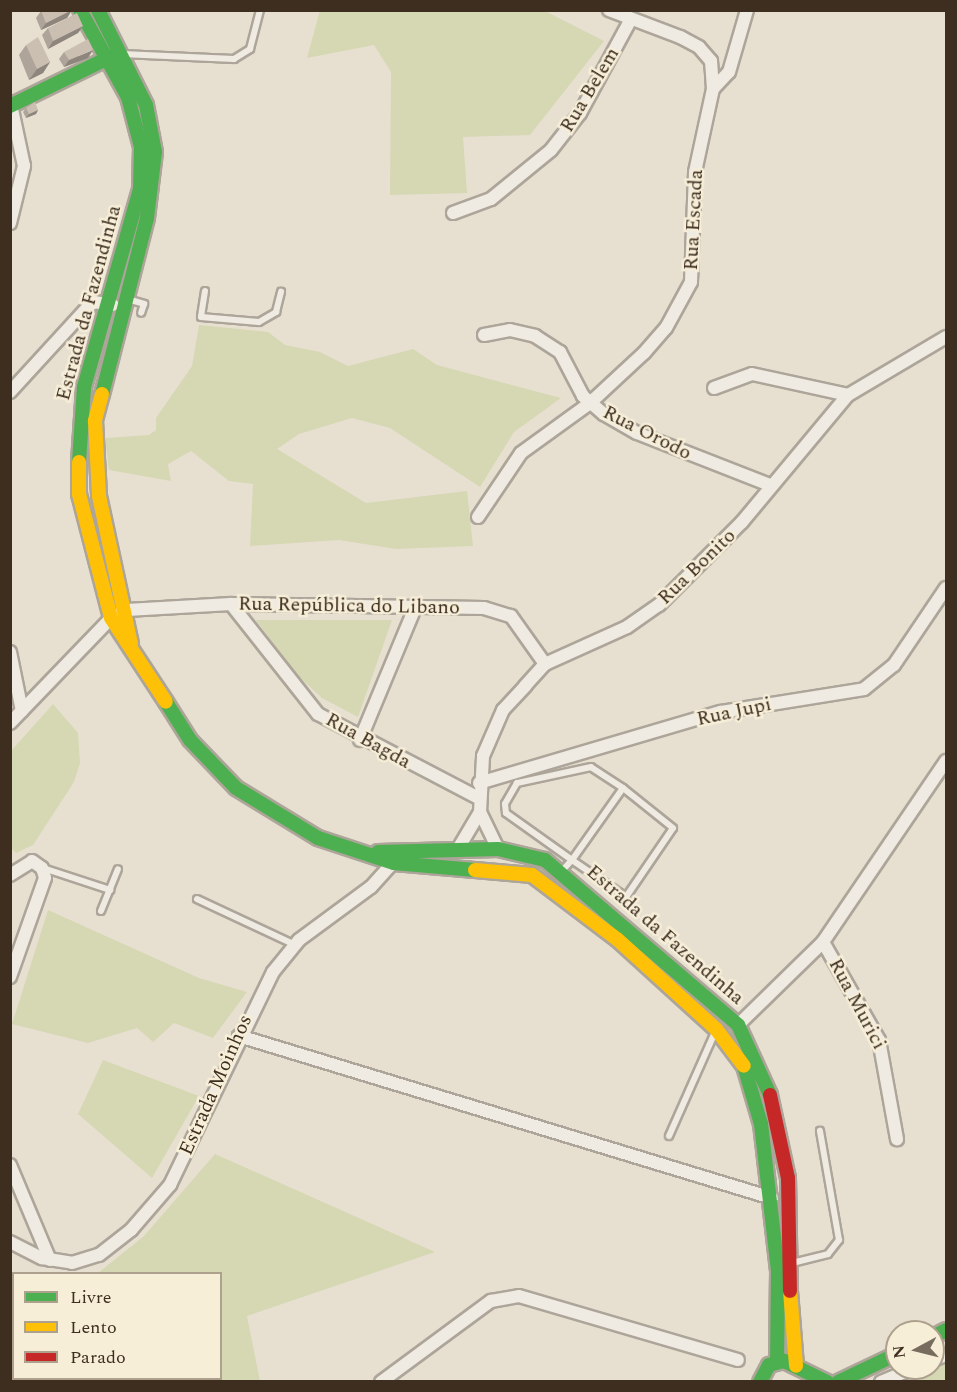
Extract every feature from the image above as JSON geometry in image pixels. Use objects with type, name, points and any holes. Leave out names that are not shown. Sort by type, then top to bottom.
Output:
[{"type":"main road","name":"Estrada da Fazendinha","points":[[80,10],[103,59],[128,97],[141,147],[140,189],[84,387],[77,451],[80,494],[111,618],[211,766],[297,828],[365,852],[532,875],[617,939],[716,1029],[751,1084],[772,1198],[777,1362]]},
{"type":"main road","name":"Estrada da Fazendinha","points":[[98,10],[146,105],[155,152],[147,218],[121,303],[100,393],[94,449],[99,496],[127,610],[131,645]]},
{"type":"main road","points":[[11,106],[118,53]]},
{"type":"main road","name":"Estrada da Fazendinha","points":[[398,857],[458,849],[498,849],[545,860],[562,871],[738,1025],[767,1081],[778,1120],[788,1178],[792,1263],[790,1328],[800,1372]]},
{"type":"main road","points":[[848,1380],[885,1360]]},
{"type":"main road","points":[[760,1382],[777,1362],[827,1382]]},
{"type":"street","name":"Rua Escada","points":[[478,517],[521,453],[590,403],[666,328],[691,282],[695,172],[713,89],[711,61],[699,47],[609,10]]},
{"type":"street","points":[[713,89],[729,72],[747,10]]},
{"type":"street","name":"Rua Belem","points":[[453,213],[491,199],[551,150],[580,113],[631,19]]},
{"type":"street","points":[[10,223],[24,166],[11,106]]},
{"type":"street","points":[[10,392],[88,307],[106,303],[121,303]]},
{"type":"street","name":"Rua Orodo","points":[[484,335],[522,330],[552,344],[590,403],[638,433],[770,485]]},
{"type":"street","points":[[714,388],[752,374],[848,395],[946,337]]},
{"type":"street","name":"Rua Bonito","points":[[480,812],[480,783],[487,745],[503,710],[545,664],[627,627],[687,582],[848,395]]},
{"type":"street","name":"Rua Jupi","points":[[480,783],[721,712],[864,689],[894,665],[946,588]]},
{"type":"street","name":"Rua República do Libano","points":[[127,610],[231,604],[501,611],[511,616],[545,664]]},
{"type":"street","name":"Rua Bagda","points":[[231,604],[318,714],[360,740],[479,798]]},
{"type":"street","points":[[10,723],[111,618],[127,610]]},
{"type":"street","points":[[360,740],[414,610]]},
{"type":"street","points":[[10,652],[22,711]]},
{"type":"street","points":[[738,1025],[823,942],[946,761]]},
{"type":"street","points":[[480,812],[498,849]]},
{"type":"street","points":[[458,849],[480,812]]},
{"type":"street","name":"Estrada Moinhos","points":[[10,1242],[50,1260],[79,1261],[112,1247],[170,1185],[252,1004],[295,945],[398,857]]},
{"type":"street","points":[[10,875],[28,861],[42,868],[44,891],[10,977]]},
{"type":"street","name":"Rua Murici","points":[[823,942],[879,1040],[897,1139]]},
{"type":"street","points":[[239,1036],[772,1198]]},
{"type":"street","points":[[10,1165],[50,1260]]},
{"type":"street","points":[[71,1272],[79,1261]]},
{"type":"street","points":[[381,1382],[491,1301],[519,1296],[738,1360]]},
{"type":"lane","points":[[118,53],[234,59],[249,49],[260,10]]},
{"type":"lane","points":[[205,291],[201,317],[259,322],[276,312],[282,292]]},
{"type":"lane","points":[[121,303],[144,304],[141,313]]},
{"type":"lane","points":[[585,766],[622,788],[671,825],[674,833],[631,894],[620,897],[572,860],[506,813],[505,804],[517,783],[585,766]]},
{"type":"lane","points":[[562,871],[622,788]]},
{"type":"lane","points":[[42,868],[110,890]]},
{"type":"lane","points":[[101,911],[118,868]]},
{"type":"lane","points":[[197,899],[295,945]]},
{"type":"lane","points":[[669,1136],[716,1029]]},
{"type":"lane","points":[[792,1263],[828,1254],[840,1240],[820,1131]]},
{"type":"green space","points":[[320,10],[545,11],[604,41],[530,135],[463,137],[467,193],[390,195],[391,72],[374,45],[307,58]]},
{"type":"green space","points":[[199,325],[268,332],[285,345],[320,352],[348,366],[413,349],[437,365],[561,398],[514,432],[480,487],[390,428],[352,418],[299,434],[277,449],[366,503],[467,491],[473,546],[396,549],[339,540],[250,546],[253,484],[229,481],[191,451],[168,464],[171,481],[109,470],[105,438],[149,435],[156,430],[156,418],[192,366]]},
{"type":"green space","points":[[256,620],[392,620],[358,717],[322,698],[297,675]]},
{"type":"green space","points":[[53,704],[78,733],[80,763],[74,782],[33,845],[16,853],[11,848],[11,751]]},
{"type":"green space","points":[[48,910],[199,978],[247,992],[213,1038],[174,1023],[153,1042],[137,1028],[88,1043],[12,1024]]},
{"type":"green space","points":[[103,1060],[199,1096],[152,1178],[78,1114]]},
{"type":"green space","points":[[215,1154],[435,1252],[247,1316],[260,1381],[203,1381],[222,1380],[222,1272],[99,1272],[144,1236]]},
{"type":"green space","points":[[12,1350],[12,1380],[128,1381],[11,1381]]},
{"type":"green space","points":[[945,1363],[946,1381],[918,1381],[945,1380]]},
{"type":"building","points":[[42,10],[72,10],[46,23]]},
{"type":"building","points":[[77,13],[83,26],[53,41],[48,28]]},
{"type":"building","points":[[38,37],[50,62],[37,69],[26,45]]},
{"type":"building","points":[[88,39],[93,50],[69,60],[64,52]]},
{"type":"building","points":[[35,102],[38,110],[29,114],[26,108]]},
{"type":"traffic: fast","points":[[79,462],[84,387],[140,189],[141,147],[128,97],[80,10]]},
{"type":"traffic: fast","points":[[98,10],[146,105],[155,152],[147,218],[102,394]]},
{"type":"traffic: fast","points":[[10,106],[112,56]]},
{"type":"traffic: fast","points":[[166,702],[190,740],[236,788],[318,838],[394,863],[475,870]]},
{"type":"traffic: fast","points":[[378,852],[498,849],[545,860],[738,1025],[770,1095]]},
{"type":"traffic: fast","points":[[744,1066],[761,1124],[778,1272],[777,1362]]},
{"type":"traffic: fast","points":[[838,1382],[885,1360]]},
{"type":"traffic: fast","points":[[760,1382],[769,1365],[784,1361],[827,1382]]},
{"type":"traffic: slow","points":[[102,394],[95,421],[99,496],[131,644]]},
{"type":"traffic: slow","points":[[79,462],[79,494],[111,618],[166,702]]},
{"type":"traffic: slow","points":[[475,870],[532,875],[617,939],[716,1029],[744,1066]]},
{"type":"traffic: slow","points":[[790,1291],[796,1366]]},
{"type":"traffic: jam","points":[[770,1095],[788,1178],[790,1291]]}]
